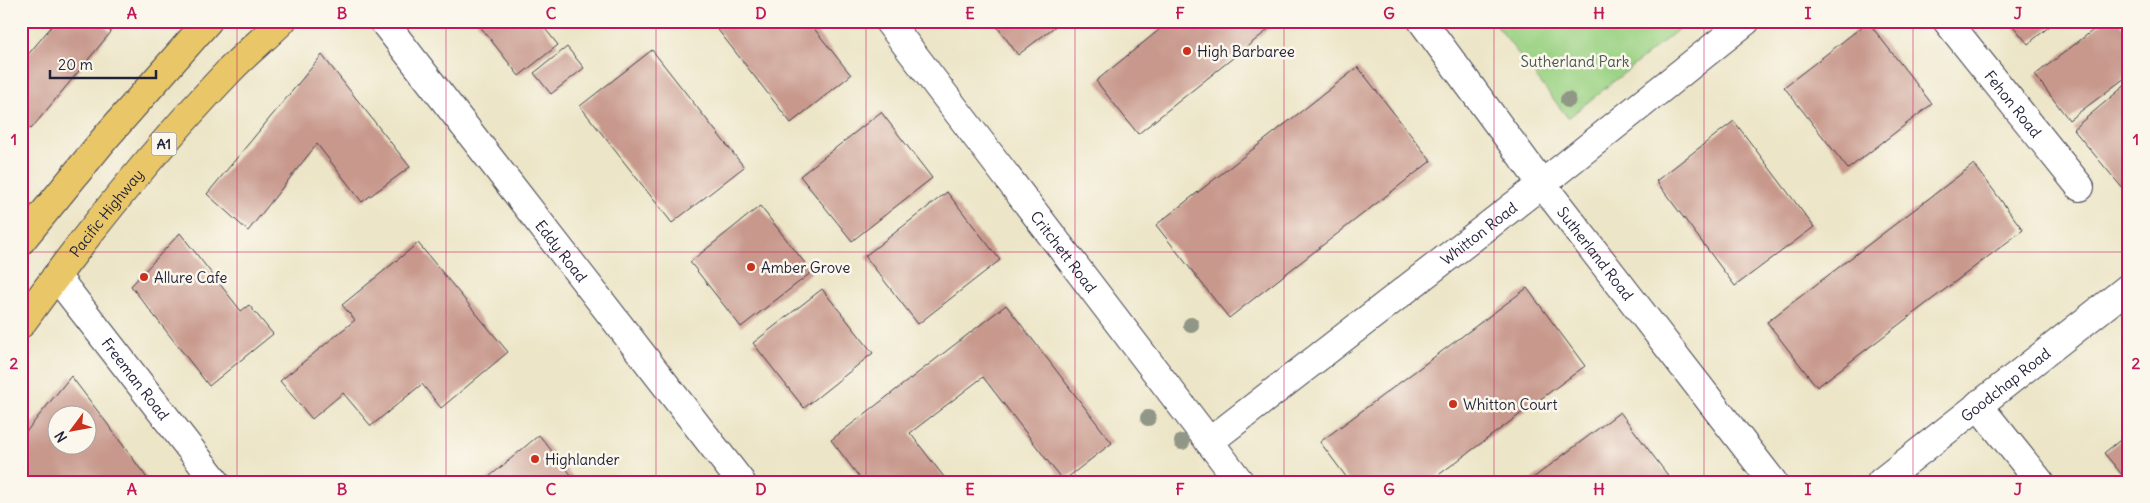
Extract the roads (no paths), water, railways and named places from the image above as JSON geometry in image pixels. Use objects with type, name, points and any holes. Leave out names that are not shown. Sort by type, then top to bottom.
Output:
[{"type":"highway","points":[[22,239],[106,137],[208,21]]},
{"type":"highway","name":"Pacific Highway","points":[[21,324],[56,276],[138,173],[230,70],[282,21]]},
{"type":"street","name":"Eddy Road","points":[[382,21],[741,482]]},
{"type":"street","name":"Critchett Road","points":[[888,21],[1240,482]]},
{"type":"street","name":"Sutherland Road","points":[[1422,21],[1542,184],[1773,482]]},
{"type":"street","name":"Whitton Road","points":[[1209,442],[1542,184],[1746,21]]},
{"type":"street","name":"Fehon Road","points":[[1947,21],[2080,187]]},
{"type":"street","name":"Freeman Road","points":[[56,276],[216,482]]},
{"type":"street","name":"Goodchap Road","points":[[1881,482],[2129,287]]},
{"type":"street","points":[[1978,405],[2040,482]]},
{"type":"place","name":"High Barbaree","points":[[1187,51]]},
{"type":"place","name":"Amber Grove","points":[[751,267]]},
{"type":"place","name":"Allure Cafe","points":[[144,277]]},
{"type":"place","name":"Whitton Court","points":[[1453,404]]},
{"type":"place","name":"Highlander","points":[[535,459]]},
{"type":"park label","name":"Sutherland Park","points":[[1575,61]]}]
